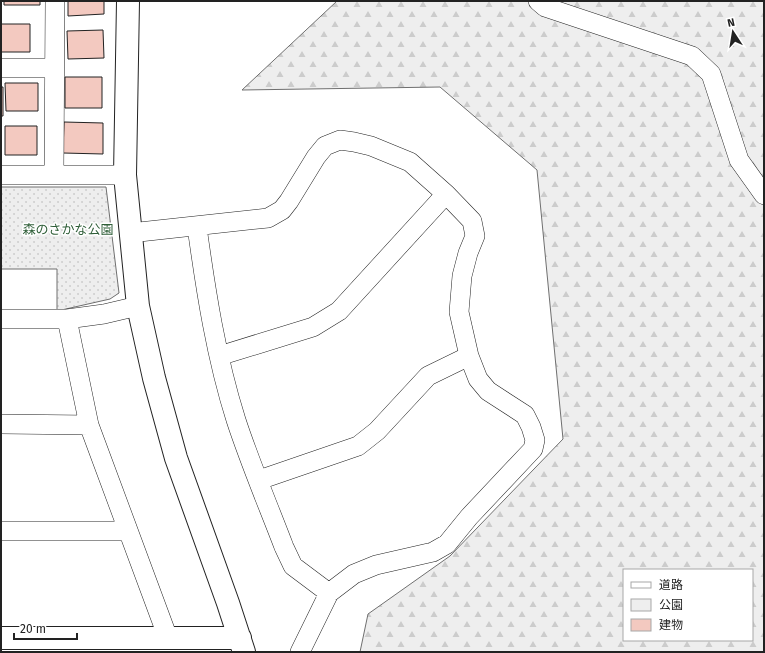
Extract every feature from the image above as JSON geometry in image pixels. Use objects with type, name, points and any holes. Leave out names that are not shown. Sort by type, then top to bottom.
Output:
[{"type":"street","points":[[54,174],[55,1]]},
{"type":"street","points":[[1,638],[168,638],[242,645],[176,458],[154,378],[138,306],[125,175],[128,1]]},
{"type":"street","points":[[538,1],[545,7],[692,56],[710,74],[739,160],[764,196]]},
{"type":"street","points":[[1,68],[54,68]]},
{"type":"street","points":[[130,233],[197,227],[268,218],[282,210],[316,157],[325,146],[340,140],[371,146],[410,162],[446,194],[472,221],[475,236],[468,253],[462,276],[459,312],[470,356],[478,379],[488,391],[525,415],[535,440],[532,449],[469,517],[447,544],[433,552],[376,565],[354,574],[329,593],[300,652]]},
{"type":"street","points":[[1,175],[125,175]]},
{"type":"street","points":[[219,356],[313,327],[339,311],[446,194]]},
{"type":"street","points":[[197,227],[206,293],[219,356],[236,420],[284,547],[294,566],[329,593]]},
{"type":"street","points":[[1,319],[67,319],[104,314],[138,306]]},
{"type":"street","points":[[67,319],[89,425],[168,638]]},
{"type":"street","points":[[259,480],[358,446],[377,431],[428,376],[470,356]]},
{"type":"street","points":[[1,424],[89,425]]},
{"type":"street","points":[[1,531],[128,531]]},
{"type":"green space","points":[[337,1],[764,1],[764,652],[360,652],[368,614],[450,556],[563,439],[537,170],[440,87],[242,90]]},
{"type":"green space","name":"森のさかな公園","points":[[1,187],[106,187],[119,293],[110,299],[57,311],[57,269],[1,269]]},
{"type":"building","points":[[4,1],[40,1],[40,5],[4,5]]},
{"type":"building","points":[[68,1],[104,1],[104,14],[68,16]]},
{"type":"building","points":[[1,24],[30,24],[30,52],[1,52]]},
{"type":"building","points":[[103,30],[104,58],[68,59],[67,31]]},
{"type":"building","points":[[65,77],[102,77],[102,108],[65,108]]},
{"type":"building","points":[[5,83],[38,83],[38,111],[6,111]]},
{"type":"building","points":[[1,87],[3,87],[3,116],[1,116]]},
{"type":"building","points":[[64,122],[103,123],[103,154],[63,153]]},
{"type":"building","points":[[5,126],[37,126],[37,155],[5,155]]}]
